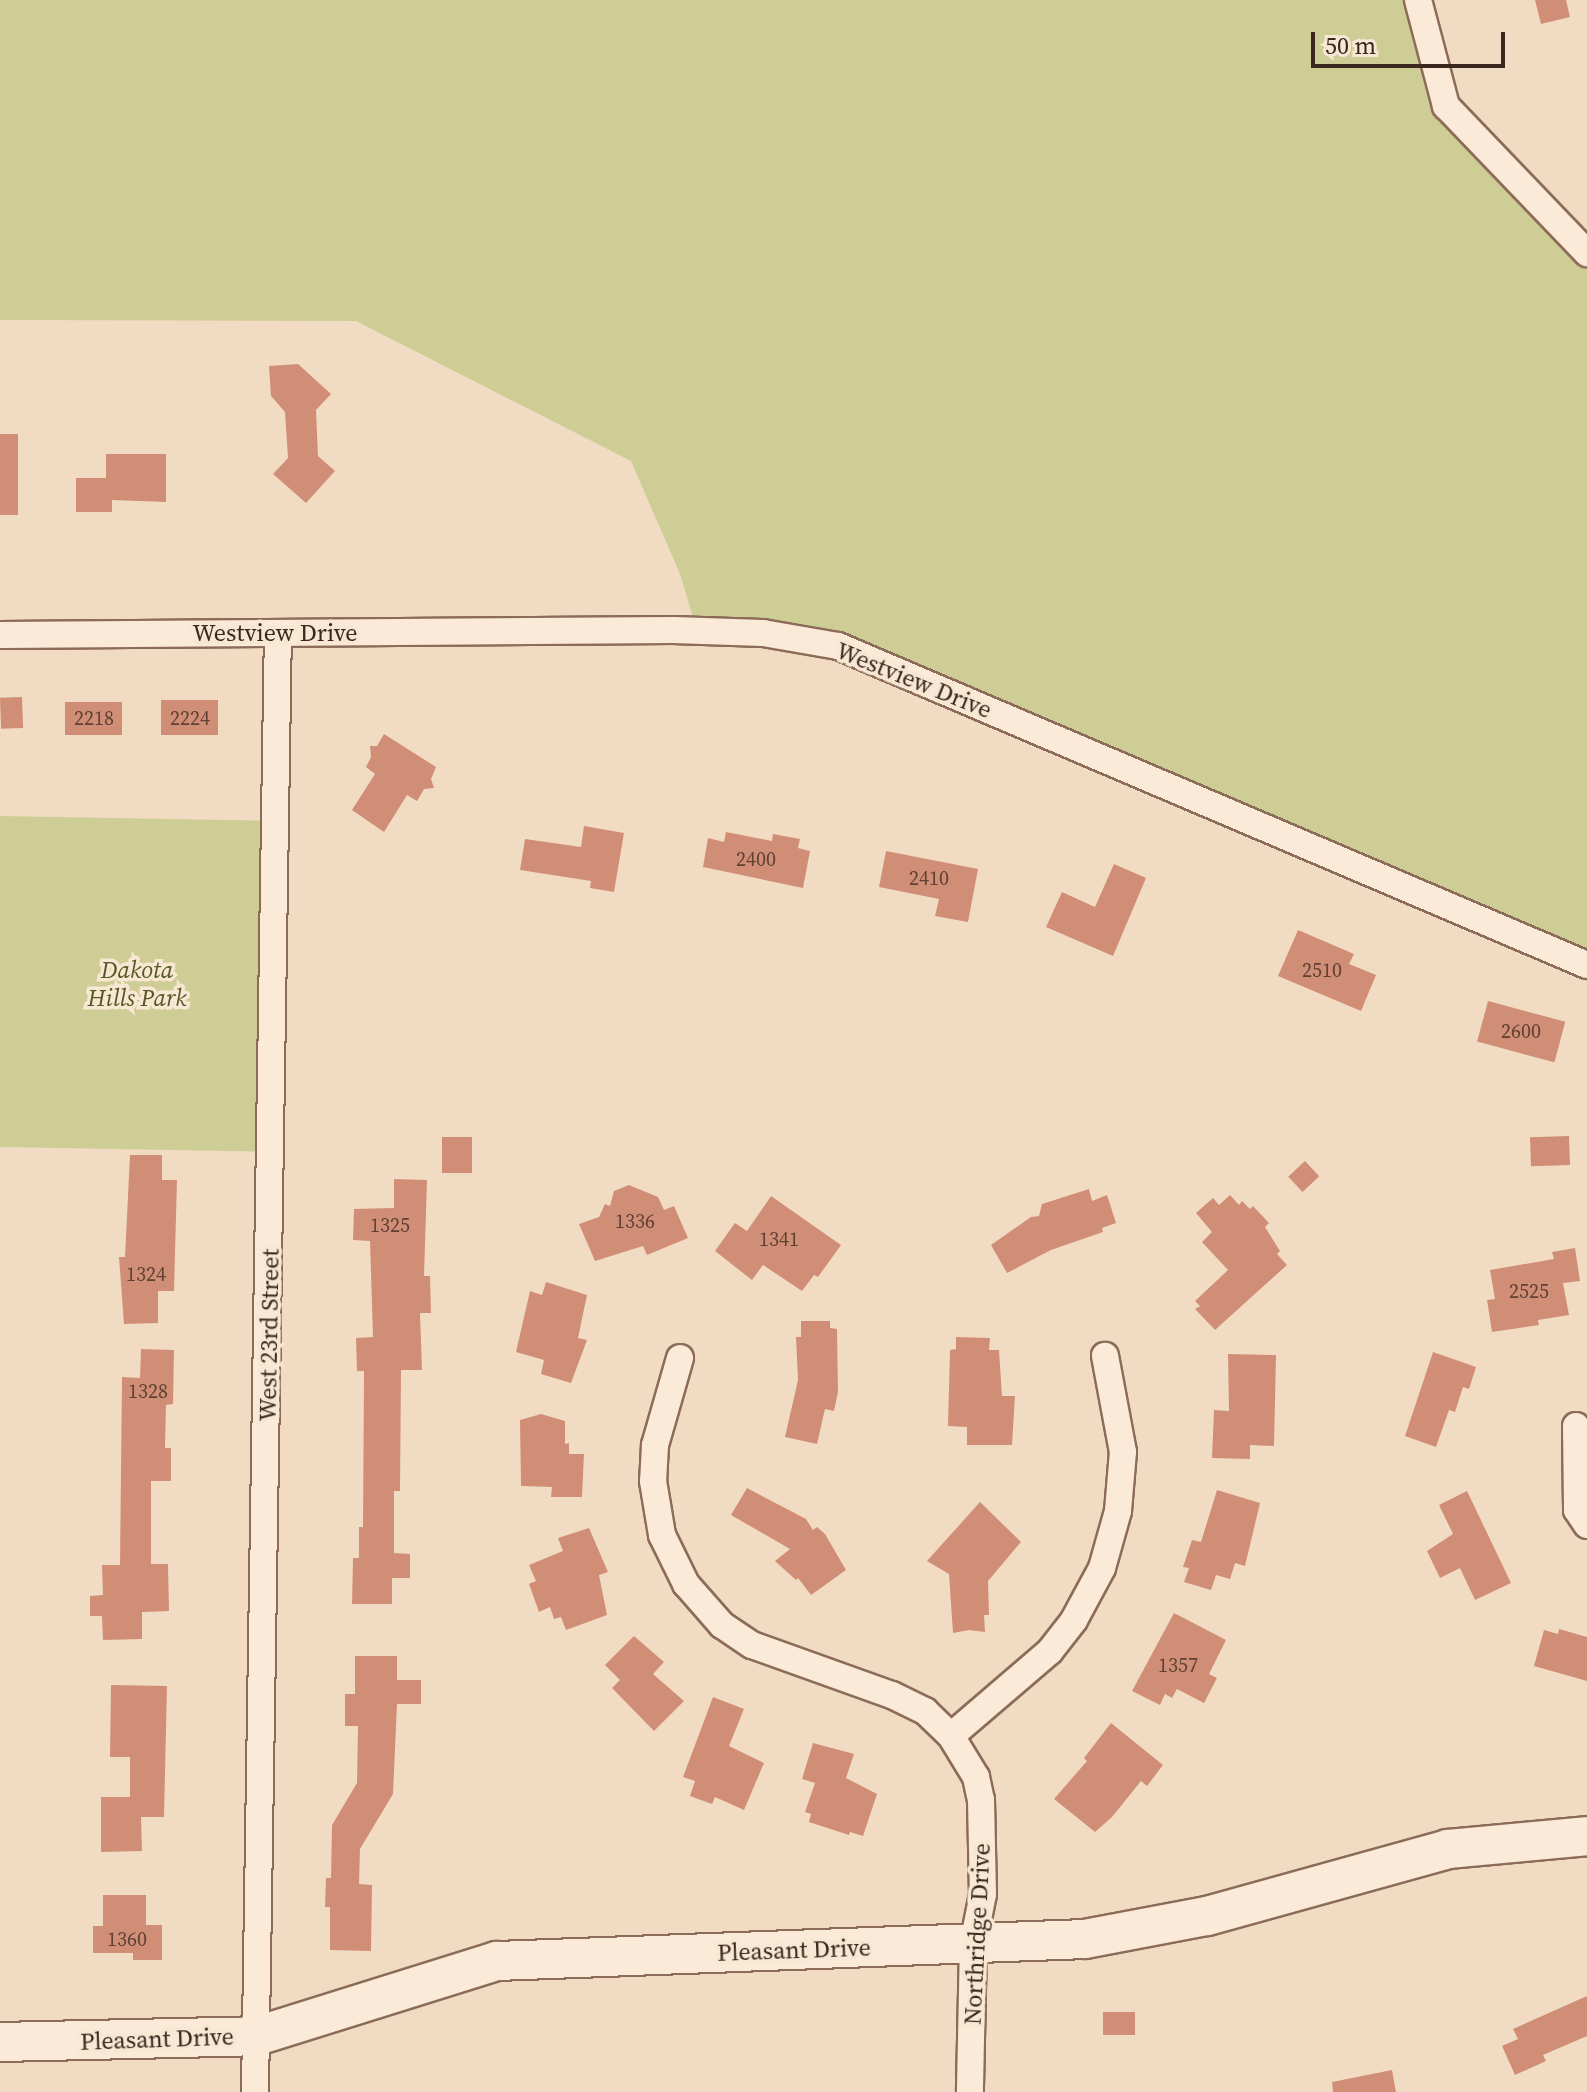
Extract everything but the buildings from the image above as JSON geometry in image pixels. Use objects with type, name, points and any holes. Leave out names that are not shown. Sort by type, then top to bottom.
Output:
[{"type":"street","points":[[1418,0],[1446,106],[1587,253]]},
{"type":"street","name":"Westview Drive","points":[[0,635],[685,630],[763,633],[838,646],[1587,965]]},
{"type":"street","name":"West 23rd Street","points":[[255,2092],[278,633]]},
{"type":"street","points":[[951,1736],[1050,1651],[1074,1620],[1102,1568],[1118,1511],[1123,1452],[1105,1356]]},
{"type":"street","name":"Northridge Drive","points":[[680,1358],[655,1445],[653,1481],[662,1535],[686,1584],[708,1612],[752,1645],[910,1702],[940,1722],[967,1756],[981,1800],[983,1894],[973,1944],[970,2092]]},
{"type":"street","points":[[1576,1426],[1577,1510],[1587,1525]]},
{"type":"street","name":"Pleasant Drive","points":[[0,2042],[257,2036],[497,1961],[1085,1939],[1207,1916],[1448,1849],[1587,1836]]},
{"type":"green space","points":[[0,0],[1418,0],[1447,106],[1587,253],[1587,965],[838,646],[697,631],[680,574],[631,461],[356,321],[0,320]]},
{"type":"green space","name":"Dakota Hills Park","points":[[0,816],[277,821],[271,1152],[0,1147]]}]
